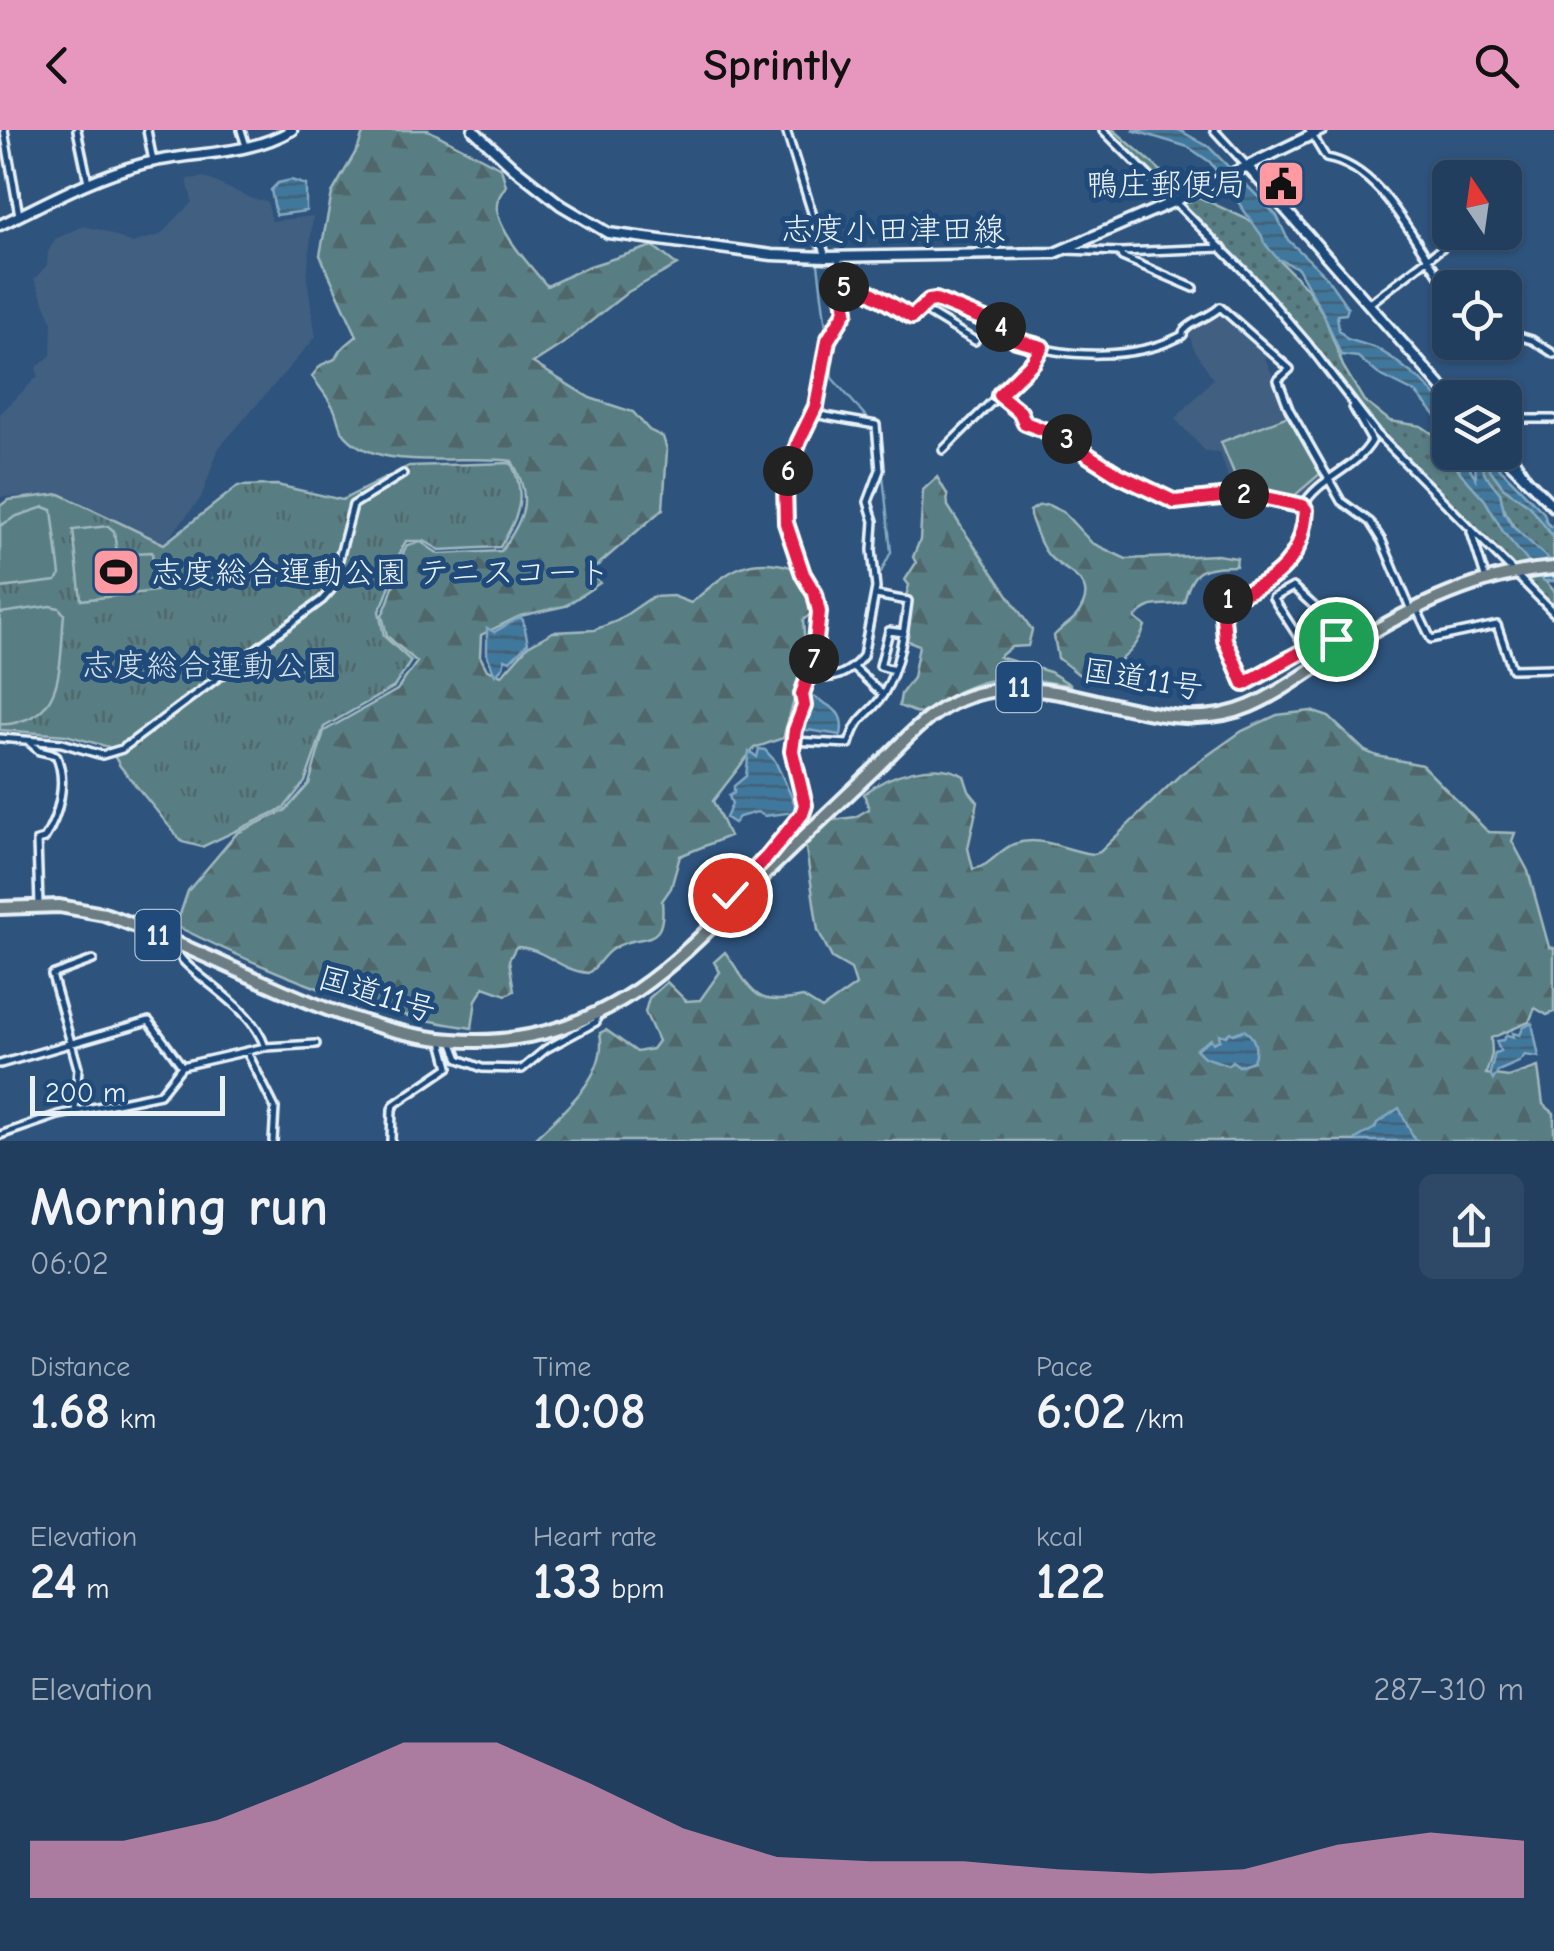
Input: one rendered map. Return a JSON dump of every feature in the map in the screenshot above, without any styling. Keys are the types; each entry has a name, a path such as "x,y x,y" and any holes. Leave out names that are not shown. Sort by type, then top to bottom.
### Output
{"highway":[{"name":"国道11号","path":"0,908 39,905 104,914 360,1022 418,1038 512,1040 567,1025 641,987 904,741 950,704 986,691 1030,687 1156,713 1191,717 1232,712 1272,695 1413,609 1486,580 1554,568"}],"main road":[{"path":"0,226 88,182 153,162 246,149 292,130"},
{"name":"志度小田津田線","path":"474,130 550,196 608,233 772,255 826,257 1044,254 1065,250 1322,130"},
{"path":"1244,168 1435,380"},
{"path":"1517,470 1554,507"}],"street":[{"path":"4,130 15,209 20,216"},
{"path":"77,130 88,182"},
{"path":"146,130 153,162"},
{"path":"241,130 246,149"},
{"path":"786,130 826,257"},
{"path":"1103,130 1222,248 1307,343 1353,406 1554,613"},
{"path":"1214,130 1244,168"},
{"path":"1310,133 1326,158 1342,161 1378,185 1434,270"},
{"path":"1065,250 1222,248"},
{"path":"1369,304 1438,250"},
{"path":"1120,252 1122,257 1152,272 1194,288"},
{"path":"730,907 730,895 802,814 805,805 792,751 810,676 818,602 792,545 784,503 788,471 812,414 828,340 846,311 838,257"},
{"path":"841,275 912,317 929,301 936,300 998,325 1016,340 1076,354 1118,355 1147,350 1180,338 1188,328 1220,307 1290,370 1278,380 1289,409 1347,508 1370,522 1392,560 1398,583 1431,639 1497,626 1512,669 1554,668"},
{"path":"922,309 975,341"},
{"path":"1522,337 1554,354"},
{"path":"943,450 1033,362 1042,347"},
{"path":"999,395 1020,412 1025,423 1073,441 1119,475 1175,502 1248,494 1303,506 1306,522 1298,552 1290,564 1277,577 1229,598 1221,612 1225,640 1244,684 1323,640 1336,639 1363,626 1371,632"},
{"path":"1303,506 1311,492 1353,464 1372,441 1353,406"},
{"path":"810,676 828,680 853,667 863,656 875,595 874,521 868,502 880,470 876,425 812,414"},
{"path":"1522,420 1554,420"},
{"path":"1522,467 1531,485"},
{"path":"0,738 66,744 102,756 122,749 322,600 332,590 353,504 403,474"},
{"path":"1471,530 1469,534 1486,580"},
{"path":"1306,649 1274,598 1292,586 1317,609 1336,639"},
{"path":"794,741 849,744 855,723 883,696 904,633 908,601 875,595"},
{"path":"894,670 880,666 889,630 904,633"},
{"path":"853,667 883,696"},
{"path":"27,740 38,751 56,755 63,770 52,826 44,839 36,841 39,905"},
{"path":"175,942 175,953 253,1022 265,1046"},
{"path":"75,1111 79,1074 52,975 93,960"},
{"path":"447,1041 459,1059 482,1068 522,1069 546,1049 590,1028 596,1022 596,1013"},
{"path":"0,1064 149,1021 182,1066"},
{"path":"391,1141 392,1109 450,1067 447,1041"},
{"path":"0,1135 75,1111 160,1094 170,1076 182,1066 265,1046 316,1044"},
{"path":"247,1052 275,1108 274,1141"}],"shaded area":[{"path":"1132,130 1179,130 1209,147 1277,216 1288,240 1324,274 1348,308 1346,314 1337,315 1339,330 1347,339 1376,348 1424,383 1432,392 1432,411 1416,393 1378,374 1358,357 1341,355 1298,268 1278,259 1210,162 1188,147"},
{"path":"204,177 253,199 267,201 272,221 313,216 307,278 316,337 219,448 201,498 164,544 60,494 0,497 0,414 38,376 36,368 51,355 52,321 34,279 47,265 55,239 83,226 131,243 160,235 192,202 187,179"},
{"path":"291,180 306,185 306,211 276,215 271,190 278,183"},
{"path":"1221,311 1260,346 1288,412 1325,478 1302,503 1233,492 1220,453 1206,452 1175,419 1213,379 1193,347 1188,329"},
{"path":"1471,470 1476,478 1476,470 1484,470 1500,493 1512,526 1554,564 1554,581 1544,581 1460,472"},
{"path":"1490,470 1502,470 1544,513 1554,529 1554,538 1530,506 1503,487"},
{"path":"520,617 528,643 510,661 505,659 495,675 487,655 487,628 494,632"},
{"path":"812,696 839,715 841,735 800,729"},
{"path":"759,749 775,761 795,812 765,816 757,812 739,817 734,823 726,818 732,804 729,796 746,776 749,751 757,757"},
{"path":"1532,1023 1539,1057 1525,1055 1498,1071 1493,1080 1490,1073 1495,1053 1500,1051 1496,1041 1507,1035 1514,1037 1513,1033 1520,1035"},
{"path":"1244,1030 1254,1043 1253,1061 1239,1066 1232,1061 1228,1065 1204,1057 1196,1049 1211,1039 1213,1043 1220,1040 1219,1034 1226,1036"},
{"path":"1399,1108 1415,1141 1357,1141 1356,1139"}],"green space":[{"path":"364,130 428,130 501,168 506,186 497,203 499,219 547,286 587,267 653,246 677,265 628,292 533,363 590,398 633,412 649,430 663,437 667,450 663,509 591,571 600,583 565,606 520,616 481,635 480,656 487,670 502,675 528,646 553,632 594,630 617,621 652,597 673,596 691,603 725,575 747,565 791,567 816,610 803,620 806,659 783,738 754,748 713,801 729,836 680,856 671,888 662,901 660,928 648,938 611,950 588,973 516,947 509,960 514,991 506,995 484,987 476,1000 472,1028 357,1002 176,926 188,891 237,833 286,810 309,784 324,731 397,690 417,662 387,636 382,615 407,545 421,542 439,554 501,551 521,518 523,486 512,461 421,460 374,453 356,445 342,431 332,405 312,376 357,336 320,255 332,193"},
{"path":"1106,130 1114,130 1183,190 1253,222 1324,315 1343,366 1364,401 1390,421 1421,426 1432,433 1432,470 1459,470 1485,500 1504,533 1554,591 1554,607 1379,432 1309,340 1252,276"},
{"path":"1288,416 1321,473 1293,497 1239,485 1221,442"},
{"name":"志度総合運動公園","path":"511,463 519,486 519,506 500,547 440,550 424,541 406,541 379,611 384,636 411,661 394,687 324,727 305,782 284,808 202,847 182,842 109,747 66,735 0,730 0,506 8,500 60,494 164,544 238,486 277,485 342,500 409,466"},
{"path":"1484,470 1491,470 1503,487 1530,506 1553,537 1554,564 1513,525 1500,493"},
{"path":"937,477 947,494 948,506 1032,630 1028,646 1011,647 999,657 1050,672 1071,685 992,680 962,690 920,714 899,706 901,694 913,678 919,645 906,640 912,601 906,596 909,585 905,580 916,563 913,557 920,540 923,490"},
{"path":"1048,505 1063,512 1092,543 1126,559 1217,555 1237,558 1236,566 1201,571 1191,582 1184,602 1153,606 1141,612 1135,618 1145,626 1129,653 1112,666 1082,677 1058,658 1054,636 1077,615 1085,595 1080,581 1052,559 1039,539 1030,511"},
{"path":"44,507 52,510 60,575 56,581 0,588 0,526"},
{"name":"志度総合運動公園 テニスコート","path":"108,526 114,531 117,554 152,552 156,591 81,600 73,530"},
{"path":"50,606 64,614 54,691 38,713 18,722 0,724 0,613"},
{"path":"1311,711 1329,717 1365,751 1422,765 1488,832 1515,833 1512,841 1528,871 1549,947 1554,948 1554,1012 1547,1015 1535,1008 1529,1022 1491,1038 1492,1054 1486,1074 1509,1077 1538,1067 1543,1104 1554,1113 1554,1141 532,1141 569,1106 590,1079 601,1049 600,1033 606,1030 637,1052 652,1049 658,1041 645,1012 649,998 667,982 686,1001 700,1000 720,972 714,962 725,952 749,986 763,998 803,997 822,1009 856,985 851,969 832,958 818,930 805,842 826,821 855,817 869,809 864,794 886,780 926,769 964,776 978,802 968,848 973,869 1024,841 1094,854 1181,774 1242,731 1277,715"}],"waterway":[{"path":"783,130 787,141"},
{"path":"801,186 815,240 827,336"},
{"path":"828,349 832,378 870,421"},
{"path":"879,576 891,552 881,456"}],"place":[{"name":"鴨庄郵便局","path":"1281,184"},
{"name":"志度総合運動公園 テニスコート","path":"116,572"}],"route":[{"path":"730,895 767,857 805,805 792,751 804,706 802,694 814,660 819,612 786,523 785,484 816,406 828,340 846,311 841,275 912,317 929,301 936,300 998,325 1016,340 1042,347 1033,362 999,395 1020,412 1025,423 1073,441 1119,475 1160,496 1186,502 1248,494 1303,506 1306,522 1298,552 1290,564 1277,577 1229,598 1222,605 1225,640 1244,684 1323,640 1336,639"}]}
